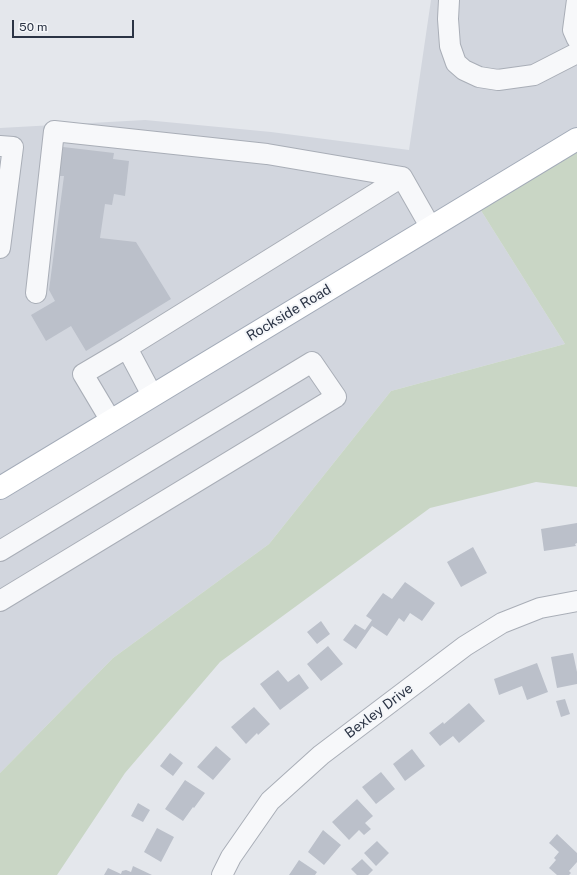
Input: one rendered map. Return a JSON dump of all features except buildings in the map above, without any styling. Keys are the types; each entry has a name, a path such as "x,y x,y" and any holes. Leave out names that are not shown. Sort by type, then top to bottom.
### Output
{"main road":[{"name":"Rockside Road","path":"1,486 577,139"}],"street":[{"path":"577,0 573,30 577,40"},
{"path":"448,2 450,46 456,63 464,70 479,78 498,80 534,75 577,53"},
{"path":"36,293 54,130 267,154 402,177"},
{"path":"0,146 14,147 3,199 0,247"},
{"path":"402,177 431,228"},
{"path":"111,420 83,374 402,177"},
{"path":"127,348 152,395"},
{"path":"0,551 312,362 336,397 0,601"},
{"name":"Bexley Drive","path":"222,875 232,857 270,801 321,755 465,646 502,623 540,608 577,601"}],"shaded area":[{"path":"431,0 577,0 577,139 475,201 565,344 391,391 269,544 113,658 0,773 0,128 145,120 271,132 409,150"}],"green space":[{"path":"577,139 577,487 536,482 430,508 220,662 125,773 57,875 0,875 0,773 113,658 269,544 391,391 565,344 475,201"}]}
